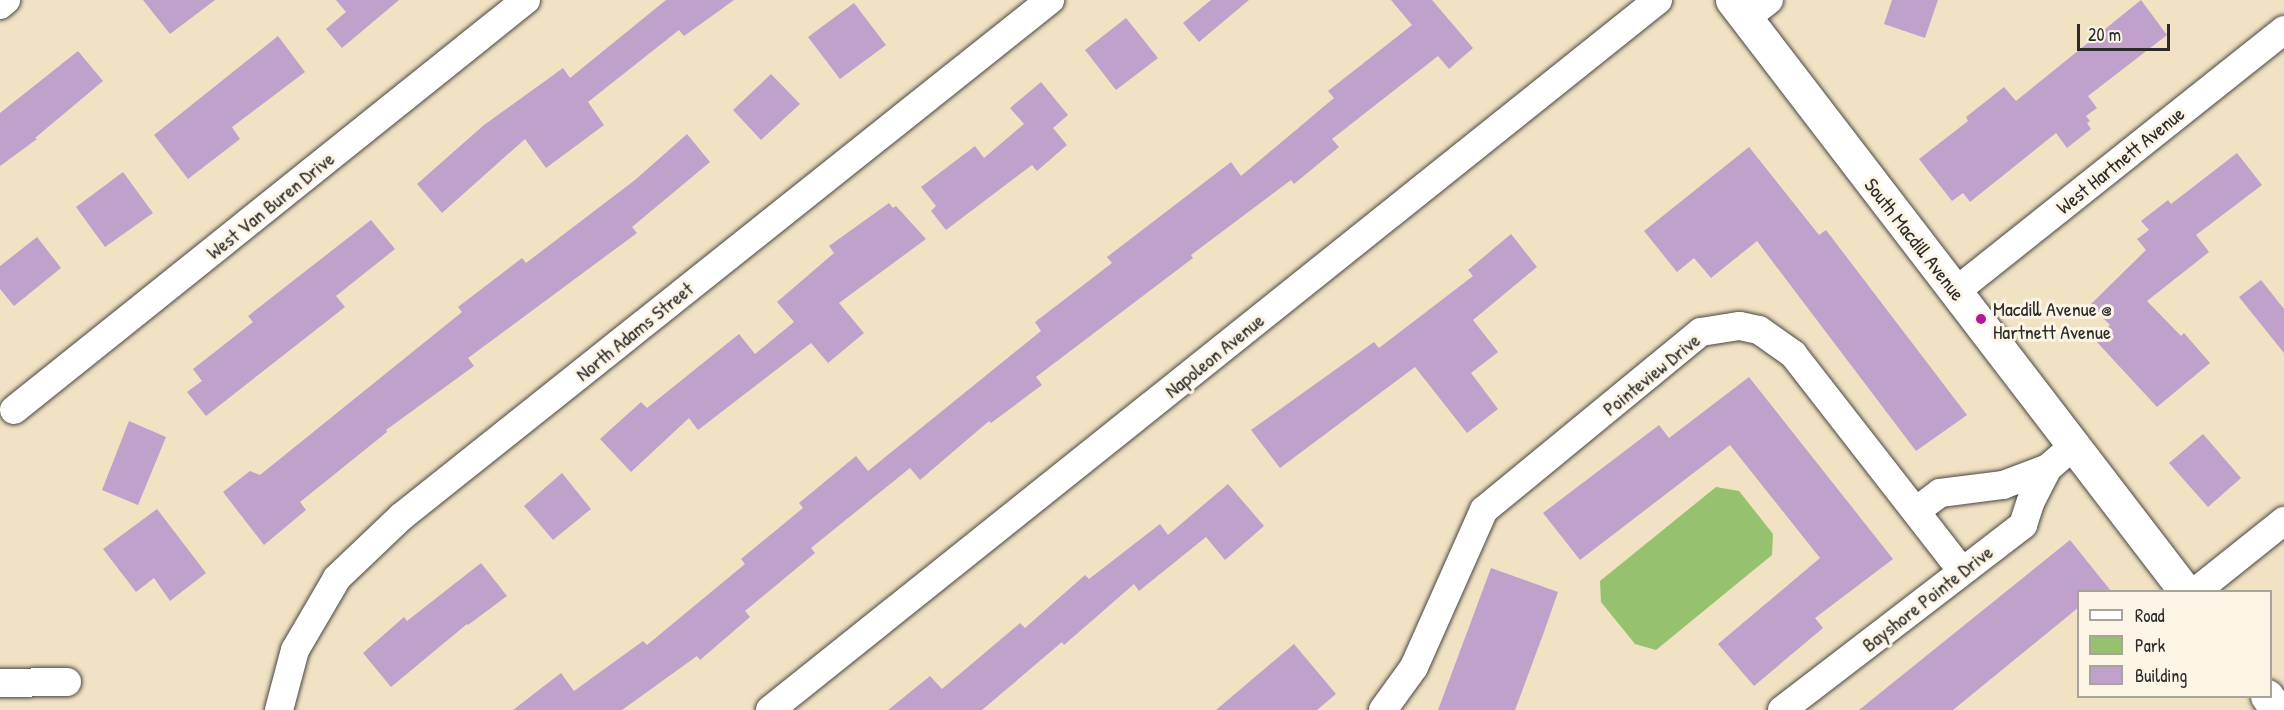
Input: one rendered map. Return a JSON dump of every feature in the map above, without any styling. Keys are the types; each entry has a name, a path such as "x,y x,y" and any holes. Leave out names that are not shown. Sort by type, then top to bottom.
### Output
{"street":[{"path":"0,5 6,0"},
{"name":"West Van Buren Drive","path":"15,410 526,0"},
{"name":"North Adams Street","path":"279,710 295,650 337,578 401,517 1050,0"},
{"name":"Napoleon Avenue","path":"770,710 1658,0"},
{"name":"South Macdill Avenue","path":"1749,6 1956,291 2185,590"},
{"name":"West Hartnett Avenue","path":"1956,291 2284,30"},
{"name":"Pointeview Drive","path":"1383,710 1414,667 1484,510 1701,332 1740,326 1759,330 1792,354 1962,571"},
{"name":"Bayshore Pointe Drive","path":"1916,511 1940,493 2003,485 2048,468 2074,445"},
{"name":"Bayshore Pointe Drive","path":"1782,710 2023,525 2031,501 2048,468"},
{"path":"2196,590 2284,521"},
{"path":"0,683 67,682"}],"green space":[{"path":"1716,487 1739,491 1773,534 1772,555 1656,650 1635,644 1601,602 1600,581"}],"building":[{"path":"143,0 215,0 170,34"},
{"path":"336,0 399,0 342,48 326,29 346,12"},
{"path":"666,0 734,0 684,36 679,30 588,102 604,125 546,168 525,139 442,213 417,184 484,125 563,68 570,78"},
{"path":"1211,0 1249,0 1199,42 1183,23"},
{"path":"1391,0 1432,0 1473,48 1449,69 1438,56 1332,139 1339,147 1294,184 1291,180 1191,255 1193,258 1036,377 1042,385 991,423 989,421 920,480 910,468 811,548 815,553 745,611 750,617 700,660 697,656 622,710 513,710 561,673 574,691 643,641 647,645 745,564 741,559 803,508 799,503 856,456 868,471 1041,331 1035,322 1112,263 1107,257 1231,162 1241,176 1334,98 1328,91 1412,25"},
{"path":"1892,0 1938,0 1925,38 1884,24"},
{"path":"2141,0 2167,35 2088,96 2097,108 2086,116 2090,121 2087,123 2091,129 2067,148 2056,133 1970,202 1963,193 1952,201 1919,159 1968,121 1966,117 2004,87 2016,101"},
{"path":"854,3 886,45 840,79 808,37"},
{"path":"1126,18 1158,58 1116,90 1085,50"},
{"path":"278,36 305,72 232,127 240,139 188,179 154,135"},
{"path":"78,51 103,81 35,138 37,139 0,166 0,113"},
{"path":"771,74 800,104 761,140 733,110"},
{"path":"1041,82 1068,115 1053,128 1067,145 1037,171 1032,165 946,230 931,211 936,206 921,187 975,146 984,158 1024,124 1010,108"},
{"path":"687,134 710,162 632,227 637,233 468,358 474,366 386,430 387,432 300,502 306,510 264,545 223,492 250,471 260,475 462,312 458,307 522,258 526,263 635,180"},
{"path":"1749,147 1819,235 1826,230 1967,415 1916,451 1757,241 1711,278 1694,258 1677,272 1644,231"},
{"path":"2237,153 2262,185 2196,235 2209,252 2147,301 2181,336 2184,333 2210,363 2157,407 2095,340 2110,325 2090,305 2146,250 2137,239 2149,230 2141,221 2168,200 2171,204"},
{"path":"123,172 153,213 105,247 76,207"},
{"path":"889,203 893,208 896,206 926,239 839,303 864,333 828,363 811,343 698,430 689,418 631,472 600,439 641,402 647,408 739,334 755,354 794,322 777,302 834,253 829,246"},
{"path":"371,220 395,249 336,296 345,307 206,416 187,392 202,381 193,369 253,322 248,316"},
{"path":"1511,234 1537,267 1473,320 1498,352 1471,373 1498,409 1467,433 1415,367 1280,468 1251,430 1374,342 1379,348 1473,276 1468,270"},
{"path":"37,237 61,268 14,306 0,289 0,266"},
{"path":"2261,280 2284,309 2284,353 2239,297"},
{"path":"1749,377 1893,559 1815,618 1823,628 1754,686 1718,644 1820,558 1730,445 1580,560 1543,513 1659,425 1669,438"},
{"path":"129,421 166,437 138,505 102,490"},
{"path":"2203,434 2241,478 2208,507 2169,463"},
{"path":"562,473 591,509 553,540 524,506"},
{"path":"1228,484 1264,526 1225,560 1206,537 1139,591 1134,584 1064,645 1062,642 982,710 888,710 930,676 942,689 1020,623 1025,628 1085,575 1089,579 1160,524 1168,535"},
{"path":"157,509 206,573 170,601 154,578 136,592 103,549"},
{"path":"2070,540 2110,590 2077,590 2077,609 1953,710 1859,710"},
{"path":"481,563 507,596 467,624 391,687 363,653 404,617 407,621"},
{"path":"1491,568 1558,592 1515,710 1438,710"},
{"path":"1294,644 1336,694 1317,710 1216,710"}],"place":[{"name":"Macdill Avenue @ Hartnett Avenue","path":"1981,319"}]}
